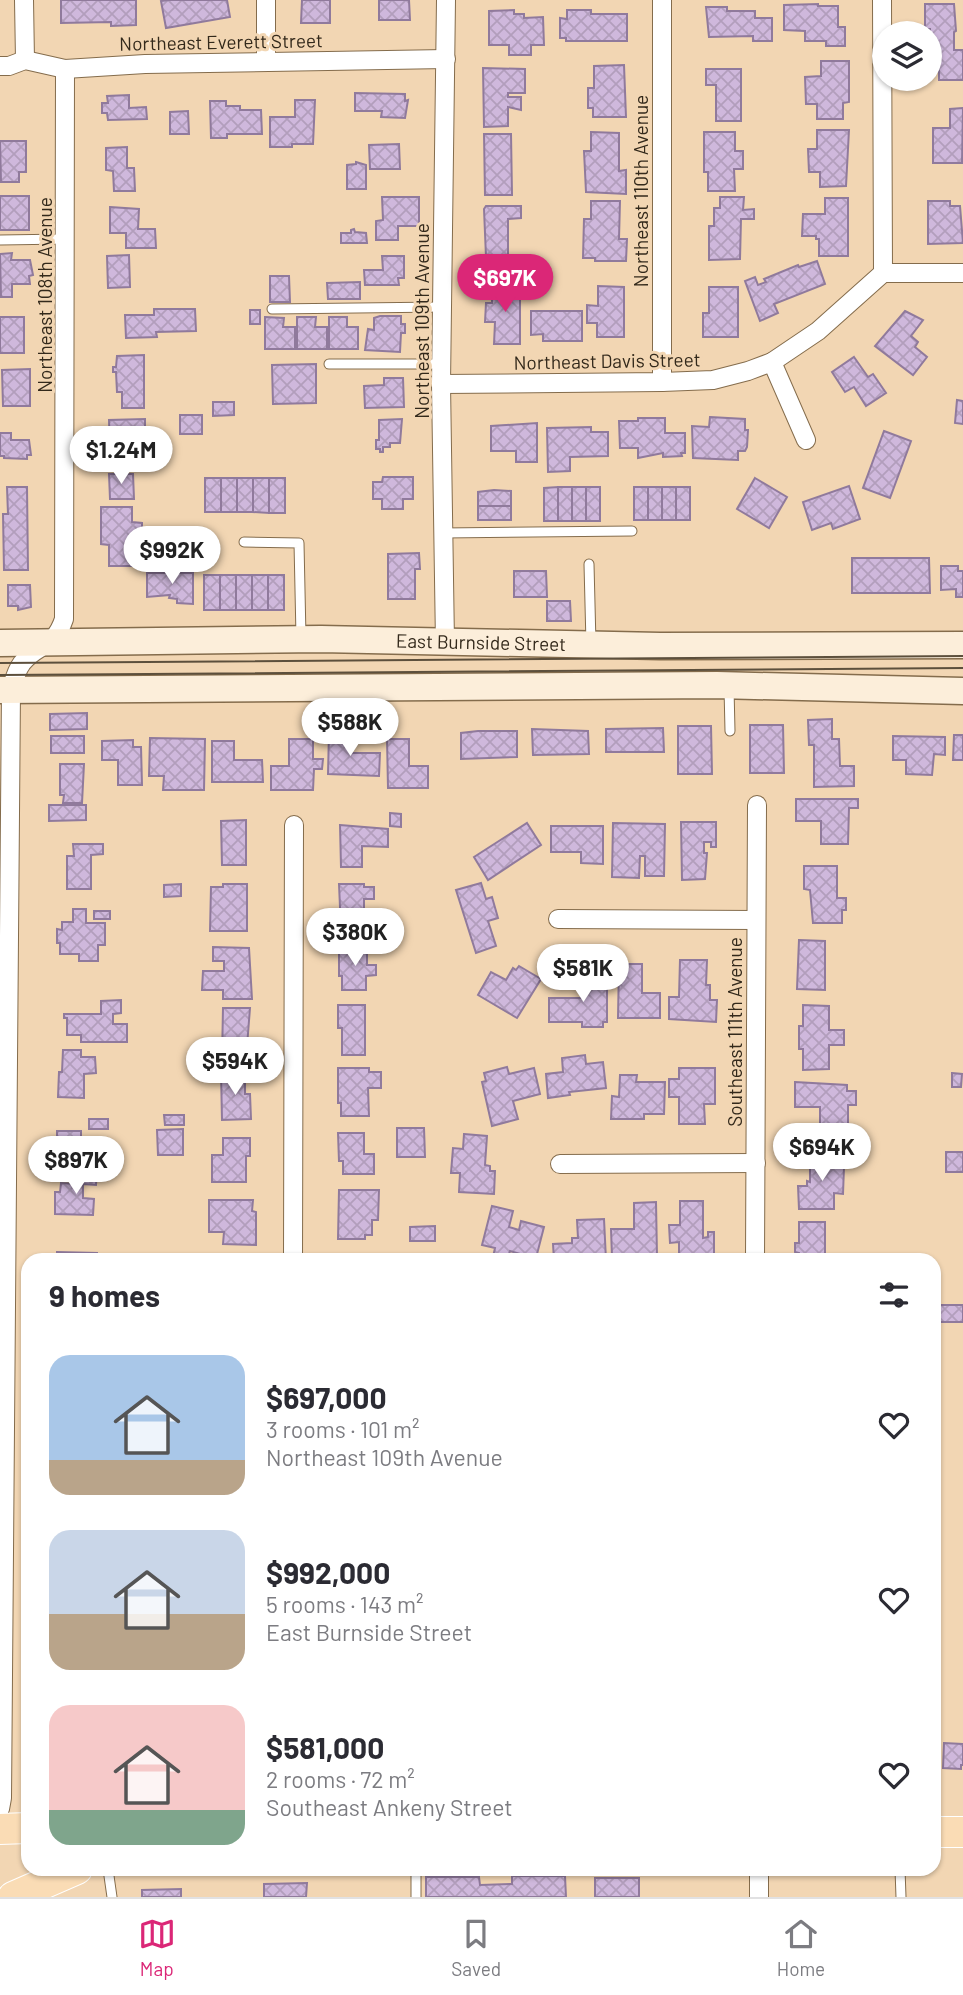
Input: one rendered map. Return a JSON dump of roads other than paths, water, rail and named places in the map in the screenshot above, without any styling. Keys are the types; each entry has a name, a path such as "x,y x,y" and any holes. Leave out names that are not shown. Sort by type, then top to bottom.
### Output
{"main road":[{"path":"0,1829 21,1828"},
{"path":"941,1832 963,1832"},
{"path":"16,1896 61,1876"}],"street":[{"path":"24,0 25,60"},
{"path":"266,0 267,62"},
{"name":"Northeast 109th Avenue","path":"445,643 441,363 446,0"},
{"name":"Northeast 110th Avenue","path":"662,0 662,382"},
{"path":"882,0 883,273 963,273"},
{"name":"Northeast Everett Street","path":"0,66 9,66 25,60 65,69 145,64 446,59"},
{"name":"Northeast 108th Avenue","path":"51,642 61,631 64,620 65,69"},
{"name":"Northeast Davis Street","path":"441,384 713,380 772,362 818,331 883,273"},
{"path":"772,362 806,440"},
{"name":"East Burnside Street","path":"0,643 300,639 591,645 963,645"},
{"path":"0,1809 6,690 22,663 51,642"},
{"path":"6,690 729,686 963,691"},
{"name":"Southeast 111th Avenue","path":"755,1253 757,805"},
{"path":"293,1253 294,825"},
{"path":"558,919 756,920"},
{"path":"559,1164 756,1163"},
{"path":"759,1876 759,1897"}],"lane":[{"path":"0,240 66,239"},
{"path":"272,309 442,307"},
{"path":"329,364 441,363"},
{"path":"443,533 632,531"},
{"path":"244,542 299,543 300,639"},
{"path":"589,564 591,645"},
{"path":"729,686 730,731"},
{"path":"109,1876 112,1897"},
{"path":"416,1876 416,1897"},
{"path":"900,1876 901,1897"}],"tram line":[{"path":"0,663 963,656"},
{"path":"0,675 963,668"}]}
